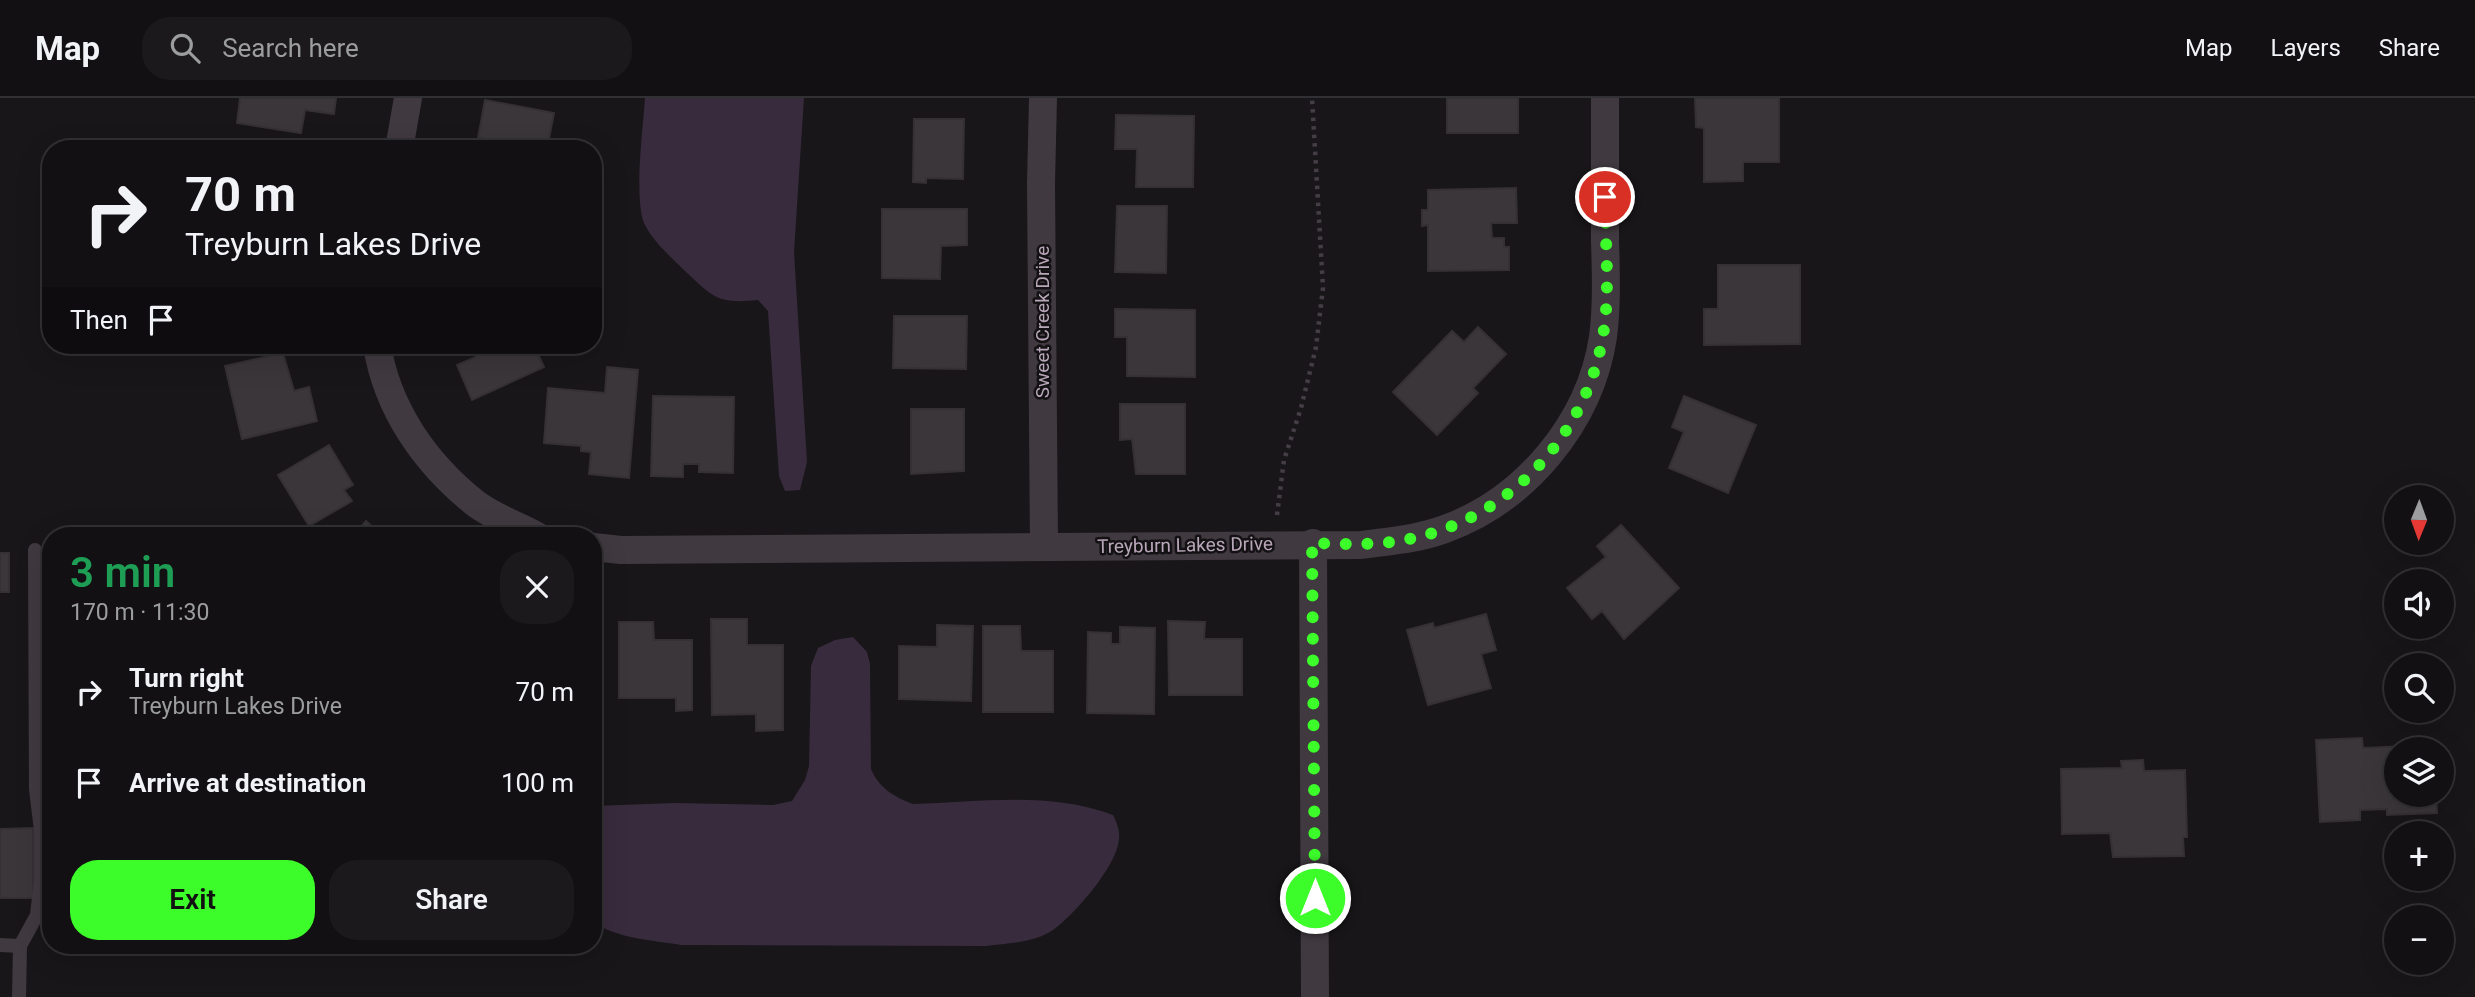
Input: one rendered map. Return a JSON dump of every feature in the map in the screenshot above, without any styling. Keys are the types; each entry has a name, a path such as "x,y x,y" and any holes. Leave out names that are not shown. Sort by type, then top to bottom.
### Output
{"street":[{"path":"401,140 408,98"},
{"name":"Sweet Creek Drive","path":"1043,98 1041,197 1044,546"},
{"name":"Treyburn Lakes Drive","path":"602,548 621,550 1312,543 1361,545 1413,538 1476,516 1530,474 1553,451 1572,422 1598,361 1605,315 1605,98"},
{"path":"379,354 390,393 405,424 440,472 476,503 520,527"},
{"path":"1312,543 1315,997"}],"lane":[{"path":"19,997 20,946 37,915 41,880 41,831 36,789 35,550"},
{"path":"0,945 20,946"}],"path":[{"path":"1275,544 1280,479 1316,347 1323,288 1312,98"}],"shaded area":[{"path":"645,98 804,98 794,252 807,462 800,490 785,491 779,476 768,311 758,300 725,300 711,293 663,249 644,223 639,180"},
{"path":"853,637 867,652 870,664 871,769 878,782 893,795 913,804 1039,800 1113,815 1119,833 1116,851 1103,876 1083,902 1062,923 1038,938 986,946 681,945 624,935 602,927 602,806 676,803 773,805 792,801 805,780 809,766 811,666 818,648 835,640"}],"building":[{"path":"240,98 336,98 334,114 305,110 301,133 237,123"},
{"path":"1447,98 1518,98 1518,133 1447,133"},
{"path":"1695,98 1779,98 1779,162 1743,162 1743,181 1704,182 1704,128 1696,127"},
{"path":"485,100 554,113 549,140 478,138"},
{"path":"1116,115 1194,116 1193,187 1136,187 1137,149 1115,149"},
{"path":"914,119 964,119 963,179 926,178 926,183 913,182"},
{"path":"1516,188 1517,223 1491,223 1492,238 1504,238 1504,247 1509,247 1509,270 1428,271 1428,225 1422,226 1422,210 1428,210 1428,190"},
{"path":"1117,206 1167,206 1166,273 1115,272"},
{"path":"882,209 967,209 967,245 941,246 940,279 882,278"},
{"path":"1718,265 1800,265 1800,344 1704,345 1704,309 1718,309"},
{"path":"1115,309 1195,310 1195,377 1127,376 1127,337 1115,337"},
{"path":"894,316 967,316 966,369 893,368"},
{"path":"1478,327 1506,354 1473,388 1478,393 1437,435 1393,392 1452,331 1464,342"},
{"path":"283,354 294,391 309,387 317,421 242,439 225,366"},
{"path":"475,354 538,354 544,367 472,400 457,365 476,357"},
{"path":"607,367 638,370 629,478 589,474 591,452 581,451 581,446 544,443 548,388 605,393"},
{"path":"653,396 734,397 733,473 699,472 699,464 683,464 683,477 651,476"},
{"path":"1684,396 1756,425 1728,493 1669,468 1684,432 1672,427"},
{"path":"1120,404 1185,404 1185,474 1136,474 1132,439 1120,440"},
{"path":"911,409 964,409 964,471 911,474"},
{"path":"329,445 353,485 344,490 352,501 309,526 278,475"},
{"path":"366,521 372,527 361,527"},
{"path":"1621,525 1679,588 1624,639 1602,611 1592,619 1567,588 1606,557 1597,546"},
{"path":"0,553 9,553 9,592 0,592"},
{"path":"1486,614 1496,650 1481,654 1491,688 1428,705 1407,630 1433,623 1434,628"},
{"path":"711,619 747,619 747,645 783,645 783,730 756,731 756,714 712,715"},
{"path":"1168,621 1205,622 1204,639 1242,639 1242,695 1169,695"},
{"path":"619,622 653,622 654,640 692,640 692,710 676,711 676,698 619,698"},
{"path":"937,625 973,626 971,701 899,699 899,646 937,647"},
{"path":"983,626 1020,626 1021,651 1053,651 1053,712 983,712"},
{"path":"1120,627 1155,628 1154,714 1087,713 1088,632 1111,633 1111,644 1120,644"},
{"path":"2362,738 2363,748 2384,747 2384,807 2437,807 2437,813 2387,815 2387,809 2360,810 2360,820 2320,822 2316,740"},
{"path":"2143,760 2144,771 2185,770 2187,837 2183,837 2184,856 2113,857 2110,833 2062,834 2061,769 2122,768 2121,761"},
{"path":"33,828 33,898 0,898 0,829"}],"route":[{"path":"1315,898 1312,543 1361,545 1413,538 1446,528 1476,516 1506,495 1553,451 1586,395 1603,339 1606,296 1605,197"}]}
